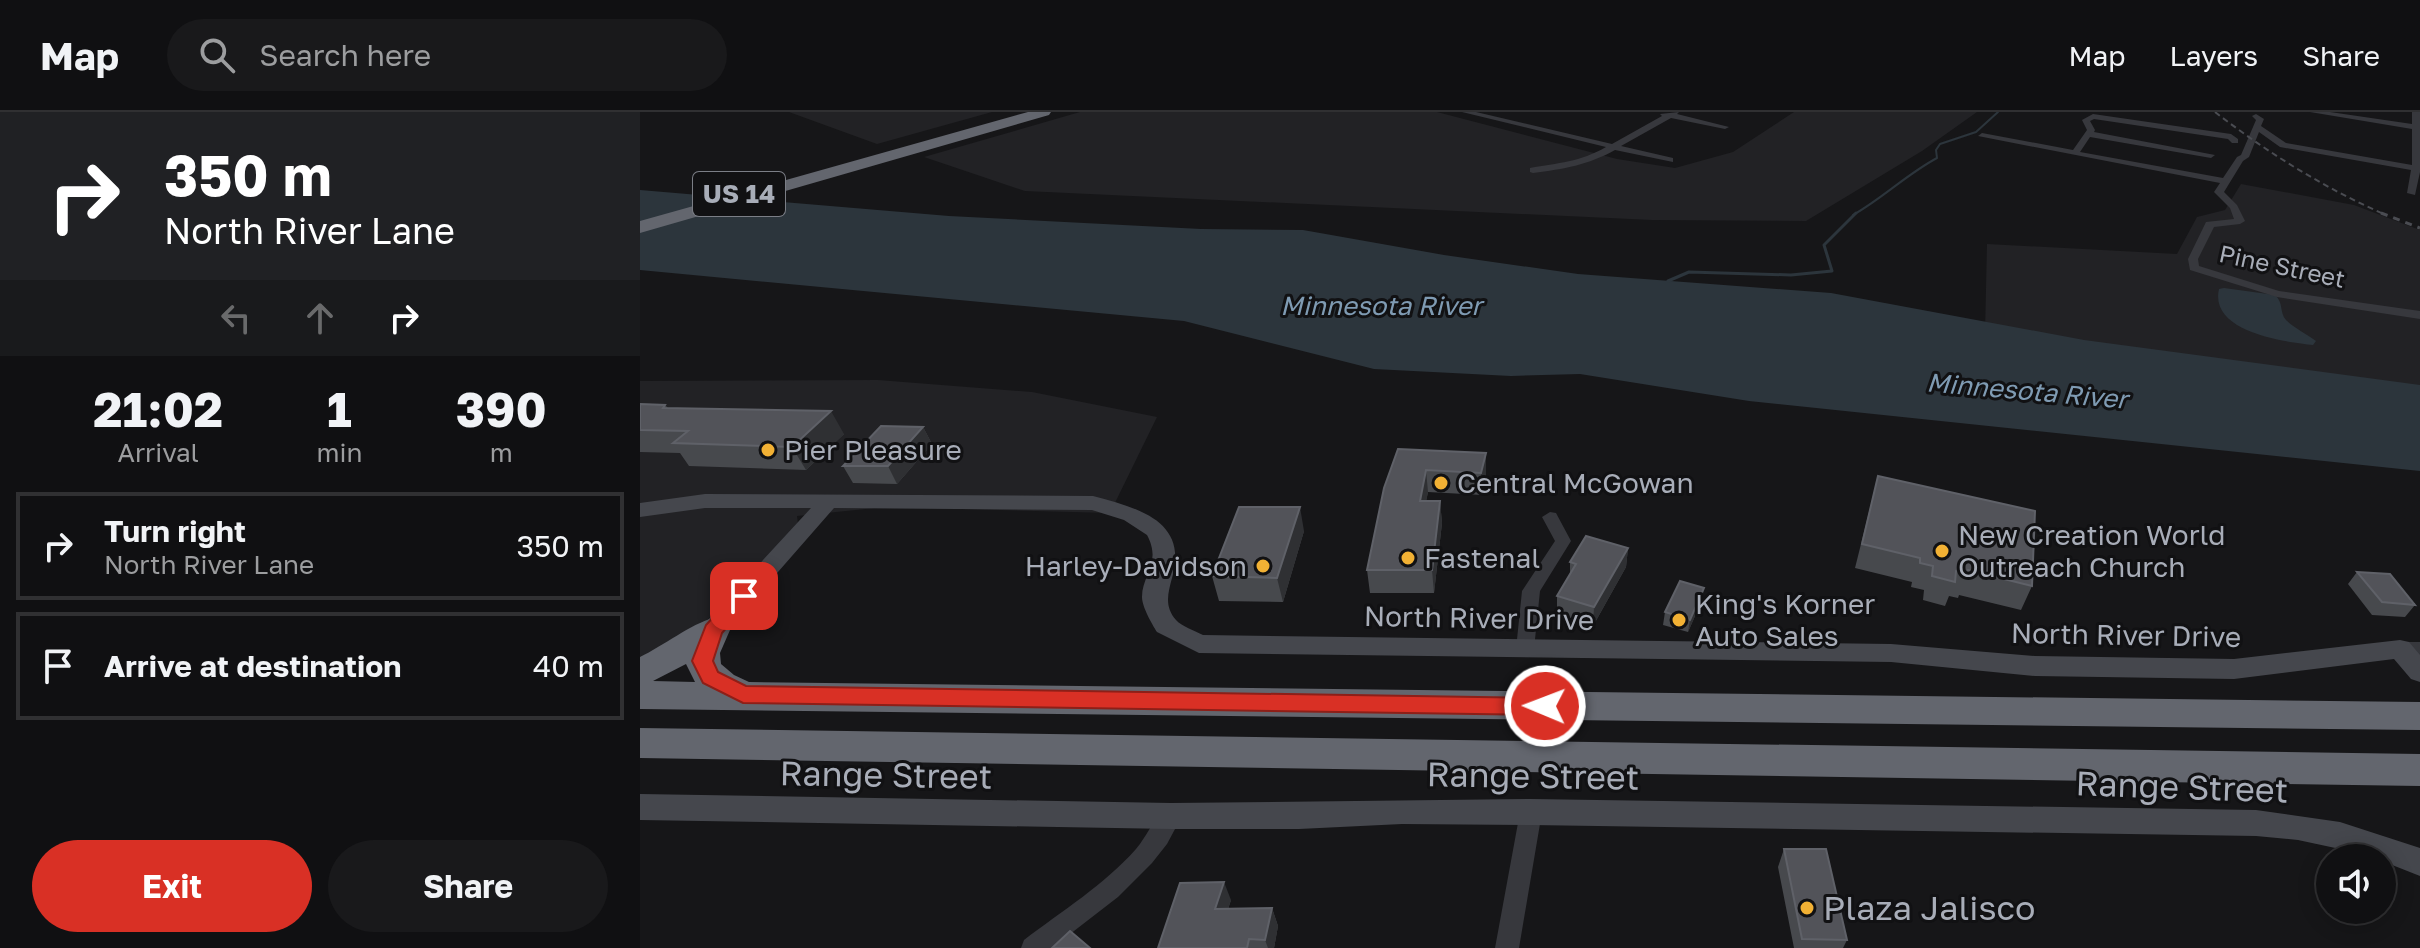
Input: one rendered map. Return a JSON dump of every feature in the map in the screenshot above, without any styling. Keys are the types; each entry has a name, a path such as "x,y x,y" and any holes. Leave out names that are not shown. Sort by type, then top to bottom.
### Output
{"highway":[{"name":"US 14","path":"845,167 1027,112"},
{"name":"US 14","path":"640,225 1044,112"},
{"path":"640,672 685,650 713,630"},
{"path":"713,630 703,653 704,669 721,685 743,695"},
{"path":"640,695 2420,716"},
{"path":"640,743 2420,770"}],"street":[{"path":"1466,112 1487,114 1670,160"},
{"path":"1657,112 1725,127"},
{"path":"2314,112 2418,128"},
{"path":"2412,193 2418,169 2416,112"},
{"path":"1533,170 1590,160 1672,113"},
{"path":"1982,136 2223,181 2245,157 2260,119 2257,114 2252,117 2247,138 2237,155 2240,159"},
{"path":"2075,153 2089,134 2088,117 2101,116 2233,139"},
{"path":"2257,127 2283,145 2418,169"},
{"path":"2089,134 2211,155"},
{"name":"Pine Street","path":"2223,181 2219,192 2234,207 2240,221 2210,224 2193,259 2194,268 2277,294 2420,315"},
{"name":"North River Drive","path":"640,510 705,501 1093,503 1132,513 1156,529 1164,543 1165,570 1154,597 1166,626 1199,644 1891,653 2035,666 2214,669 2410,649"},
{"path":"713,630 829,501"},
{"path":"1525,649 1531,591 1563,541 1550,517"},
{"path":"2410,649 2420,672"},
{"name":"Range Street","path":"640,807 1171,816 1299,816 1402,811 1531,812 2256,823 2299,825 2356,839 2420,862"},
{"path":"1507,948 1531,812"},
{"path":"1033,948 1136,866 1159,841 1171,816"}],"shaded area":[{"path":"789,112 992,112 877,144"},
{"path":"1080,112 1437,112 1617,159 1675,168 1733,152 1794,112 1977,112 1922,151 1806,221 1652,220 1025,191 924,157"},
{"path":"2241,184 2354,205 2420,230 2420,410 1985,334 1987,244 2177,254 2197,217 2225,210"},
{"path":"878,380 1032,392 1157,417 1110,513 885,507 797,516 798,524 708,619 674,647 640,665 640,381"}],"water":[{"name":"Minnesota River","path":"640,190 949,216 1201,229 1303,230 1444,255 1578,274 1831,293 2084,340 2420,385 2420,471 1749,401 1580,374 1511,376 1374,369 1184,321 640,270"},
{"path":"2219,289 2275,295 2286,320 2316,341 2313,345 2285,341 2237,325 2219,304"}],"building":[{"path":"640,404 665,405 663,408 831,411 792,447 673,443 688,431 640,430"},
{"path":"881,426 923,427 888,466 843,466"},
{"path":"1398,449 1486,453 1481,473 1426,470 1420,501 1440,501 1432,570 1367,570 1384,488"},
{"name":"New Creation World Outreach Church","path":"1878,476 2035,511 2032,586 1968,570 1967,573 1956,571 1955,582 1932,576 1933,566 1920,563 1920,558 1862,544"},
{"path":"1239,507 1300,507 1277,578 1212,576"},
{"path":"1586,536 1628,548 1594,607 1557,596 1576,564 1570,562"},
{"path":"2357,572 2390,574 2415,605 2382,602"},
{"path":"1680,581 1704,588 1690,620 1665,612"},
{"path":"1784,849 1826,849 1847,940 1802,939"},
{"path":"1224,882 1215,909 1272,908 1265,940 1249,939 1247,948 1158,948 1180,883"},
{"path":"1070,931 1090,948 1052,948"}],"waterway":[{"path":"1856,213 1937,158 1936,150 1940,144 1976,132 1998,112"},
{"path":"1668,281 1689,272 1791,275 1832,271 1824,245 1856,213"}],"railway":[{"path":"2215,112 2297,169 2385,215"},
{"path":"2381,213 2385,215"},
{"path":"2385,215 2420,228"}],"place":[{"name":"Pier Pleasure","path":"768,450"},
{"name":"Central McGowan","path":"1441,483"},
{"name":"New Creation World Outreach Church","path":"1942,551"},
{"name":"Fastenal","path":"1408,558"},
{"name":"Harley-Davidson","path":"1263,566"},
{"name":"King's Korner Auto Sales","path":"1679,620"},
{"name":"Plaza Jalisco","path":"1807,908"}],"route":[{"path":"744,596 713,630 702,661 711,677 743,695 1545,706"}]}
